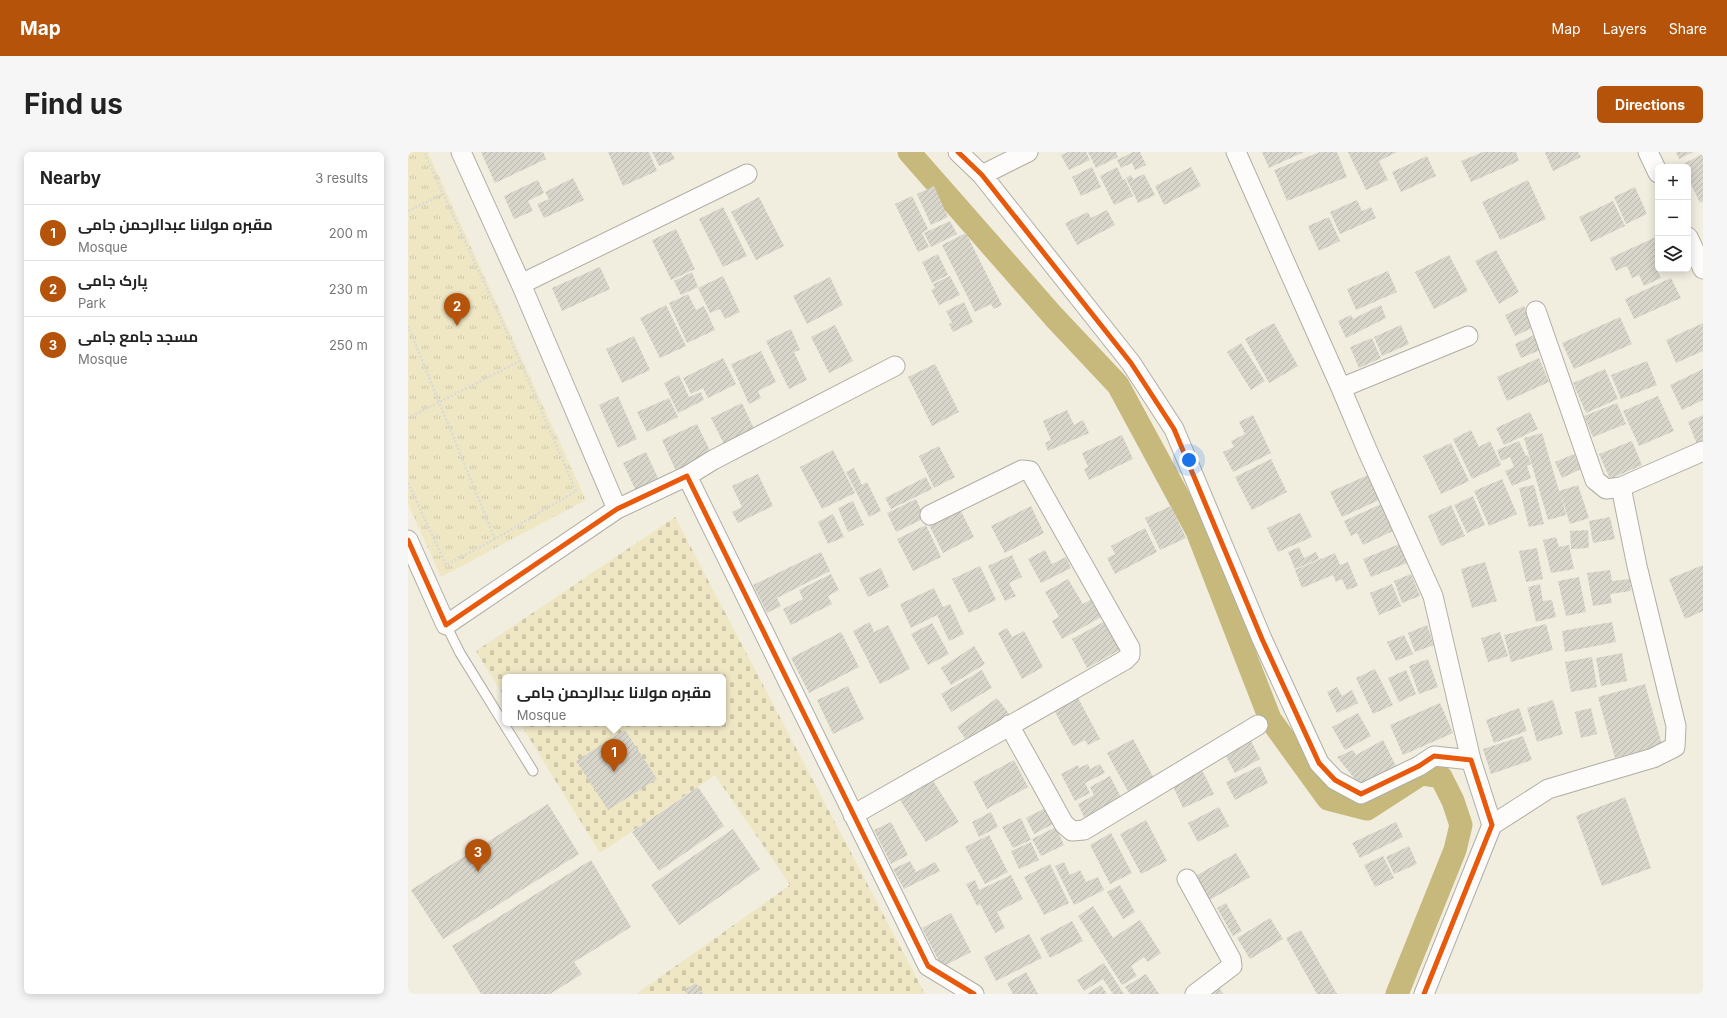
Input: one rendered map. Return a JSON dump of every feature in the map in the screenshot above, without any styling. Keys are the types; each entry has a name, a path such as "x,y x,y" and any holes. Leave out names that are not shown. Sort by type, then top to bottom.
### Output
{"street":[{"path":"461,152 521,284 617,509"},
{"path":"958,152 982,175 1131,363 1174,429 1262,639 1319,763 1335,780 1361,794 1434,756 1471,760"},
{"path":"982,175 1028,152"},
{"path":"1236,152 1433,596 1471,760 1492,825"},
{"path":"1648,152 1655,167"},
{"path":"521,284 747,174"},
{"path":"1691,243 1703,269"},
{"path":"1536,310 1595,480 1606,489 1621,487 1703,451"},
{"path":"1341,388 1468,336"},
{"path":"408,540 446,625 617,509 687,476 713,460 895,366"},
{"path":"853,815 1125,660 1130,655 1130,648 1030,471 1022,470 930,515"},
{"path":"687,476 928,966 974,994"},
{"path":"1424,994 1492,825 1548,789 1653,758 1675,747 1676,726 1637,566 1621,487"},
{"path":"1009,725 1064,824 1072,831 1084,830 1258,724"},
{"path":"1187,879 1231,960 1232,966 1196,994"}],"lane":[{"path":"446,625 460,653 502,721"},
{"path":"505,726 533,771"}],"path":[{"path":"408,483 446,565 495,539 576,490 520,361 424,152"},
{"path":"408,211 443,194"},
{"path":"408,326 495,539"},
{"path":"408,418 520,361"}],"green space":[{"path":"408,152 428,152 586,500 441,577 408,504"},
{"path":"675,517 925,994 636,994 790,885 715,775 600,853 522,726 726,726 726,674 502,674 502,693 476,651"}],"building":[{"path":"481,152 543,152 546,159 495,183"},
{"path":"608,152 649,152 657,171 623,186"},
{"path":"652,152 671,152 675,159 659,166"},
{"path":"1068,152 1086,152 1090,160 1069,170 1061,155"},
{"path":"1088,152 1116,152 1118,157 1096,168"},
{"path":"1133,152 1140,152 1146,165 1135,170 1132,163 1121,168 1117,160"},
{"path":"1262,152 1304,152 1269,168"},
{"path":"1320,152 1337,152 1347,177 1287,201 1274,170"},
{"path":"1348,152 1397,152 1379,161 1388,180 1366,190"},
{"path":"1483,152 1516,152 1519,161 1471,182 1461,161"},
{"path":"1578,152 1581,157 1553,171 1545,153"},
{"path":"1676,152 1693,152 1679,159"},
{"path":"1703,154 1703,201 1700,203 1691,184 1691,164 1683,164"},
{"path":"1427,156 1436,176 1401,192 1392,172"},
{"path":"1092,167 1101,187 1081,196 1072,177"},
{"path":"1117,167 1123,180 1125,179 1133,196 1114,205 1100,176"},
{"path":"1191,167 1201,186 1164,205 1155,186"},
{"path":"1144,174 1155,195 1138,203 1126,178 1131,175 1133,179"},
{"path":"573,178 584,200 544,218 537,204 549,199 545,192"},
{"path":"538,180 544,193 528,201 533,211 514,219 504,196"},
{"path":"1528,180 1546,219 1500,240 1482,202"},
{"path":"934,186 948,217 931,225 917,194"},
{"path":"1635,187 1647,214 1626,224 1614,197"},
{"path":"912,196 928,229 922,233 929,247 918,252 895,204"},
{"path":"759,197 784,246 756,260 731,212"},
{"path":"1357,200 1362,211 1371,207 1376,218 1340,234 1330,212"},
{"path":"1613,201 1625,226 1591,242 1579,217"},
{"path":"723,207 747,256 723,267 699,219"},
{"path":"1107,210 1115,225 1077,245 1065,223 1088,212 1091,218"},
{"path":"1329,217 1340,241 1319,251 1308,226"},
{"path":"950,221 957,234 931,247 924,233"},
{"path":"676,229 695,269 671,280 652,240"},
{"path":"966,233 1002,305 994,309 991,304 975,312 942,245"},
{"path":"1655,237 1655,272 1658,272 1661,278 1644,286 1639,275 1632,278 1627,266 1616,271 1610,258"},
{"path":"1496,250 1519,292 1499,304 1475,261"},
{"path":"938,254 948,275 932,283 922,262"},
{"path":"1449,255 1468,291 1434,309 1415,272"},
{"path":"600,267 610,289 562,311 552,288"},
{"path":"1388,271 1397,292 1356,310 1347,289"},
{"path":"692,272 698,287 681,295 674,281"},
{"path":"723,276 740,312 725,319 720,309 710,313 698,288"},
{"path":"950,276 960,295 939,305 931,290 935,288 933,284"},
{"path":"830,277 843,305 807,324 793,296"},
{"path":"1671,278 1681,298 1634,319 1625,299"},
{"path":"688,294 696,310 704,306 715,330 687,343 669,303"},
{"path":"964,302 973,322 953,332 949,324 952,323 946,311"},
{"path":"666,305 686,346 660,358 640,318"},
{"path":"1381,305 1386,318 1346,338 1338,321 1351,315 1353,319"},
{"path":"1524,306 1534,327 1515,336 1505,315"},
{"path":"1620,317 1632,344 1574,369 1562,343"},
{"path":"1274,323 1298,366 1269,383 1245,339"},
{"path":"1703,323 1703,351 1676,363 1666,340"},
{"path":"835,325 853,361 829,373 811,337"},
{"path":"1401,325 1409,344 1382,356 1374,337"},
{"path":"791,329 800,350 794,352 807,380 789,389 766,341"},
{"path":"1534,335 1540,350 1521,358 1515,344"},
{"path":"634,336 650,370 622,383 606,349"},
{"path":"1372,338 1381,358 1359,368 1350,347"},
{"path":"1241,343 1265,381 1251,390 1227,352"},
{"path":"761,351 776,382 758,391 761,398 749,404 731,364"},
{"path":"723,358 736,384 708,398 703,388 691,394 683,378"},
{"path":"1539,358 1549,382 1507,401 1497,377"},
{"path":"1647,361 1657,385 1621,399 1611,375"},
{"path":"935,364 959,412 932,426 908,377"},
{"path":"1605,369 1618,399 1586,413 1573,383"},
{"path":"1703,369 1703,400 1682,410 1670,385"},
{"path":"679,375 689,397 701,392 704,400 678,413 664,383"},
{"path":"618,396 637,439 618,448 599,405"},
{"path":"1658,396 1674,431 1639,446 1623,411"},
{"path":"669,398 678,417 647,432 637,412"},
{"path":"742,403 756,433 726,448 711,418"},
{"path":"1617,403 1626,424 1593,437 1584,416"},
{"path":"1067,410 1074,425 1083,420 1089,433 1048,451 1045,443 1051,440 1043,421"},
{"path":"1530,412 1538,429 1504,445 1496,428"},
{"path":"1253,415 1271,453 1233,472 1223,452 1234,447 1231,441 1245,434 1239,422"},
{"path":"1703,415 1703,441 1697,444 1688,422"},
{"path":"697,424 712,455 676,471 662,440"},
{"path":"1471,430 1479,447 1490,441 1501,465 1472,479 1453,439"},
{"path":"1542,433 1559,491 1578,485 1589,518 1570,524 1560,492 1566,515 1548,520 1524,438"},
{"path":"1122,435 1133,459 1089,480 1084,469 1088,467 1082,453"},
{"path":"1519,441 1526,456 1528,455 1531,464 1527,466 1531,478 1512,486 1505,471 1514,467 1510,457 1501,461 1497,450"},
{"path":"1632,441 1642,465 1610,479 1599,454"},
{"path":"1451,443 1469,481 1441,494 1423,456"},
{"path":"939,446 955,477 934,488 919,456"},
{"path":"833,450 855,493 822,509 800,467"},
{"path":"646,452 659,480 636,491 623,463"},
{"path":"1574,454 1581,469 1562,478 1555,462"},
{"path":"1271,459 1287,492 1252,510 1235,477"},
{"path":"854,468 862,485 867,482 881,511 869,517 846,472"},
{"path":"758,474 773,506 738,523 732,512 742,507 732,486"},
{"path":"1368,475 1379,500 1342,517 1330,492"},
{"path":"926,477 932,489 891,509 885,498"},
{"path":"1502,479 1517,514 1489,526 1474,491"},
{"path":"1534,485 1544,524 1529,527 1519,488"},
{"path":"1473,496 1485,525 1467,533 1454,505"},
{"path":"916,499 925,518 896,532 887,513"},
{"path":"853,501 864,525 848,532 838,508"},
{"path":"1381,504 1393,531 1363,545 1357,533 1351,536 1344,521"},
{"path":"1451,505 1465,536 1441,546 1428,516"},
{"path":"1031,506 1044,533 1005,553 991,526"},
{"path":"1171,506 1186,538 1160,550 1145,518"},
{"path":"959,507 974,537 943,553 928,523"},
{"path":"1300,513 1312,537 1278,552 1267,528"},
{"path":"833,514 844,537 828,544 818,522"},
{"path":"1610,517 1615,539 1593,543 1589,521"},
{"path":"926,525 941,557 913,571 897,539"},
{"path":"1145,528 1157,552 1115,574 1107,558 1115,554 1111,546"},
{"path":"1588,530 1589,548 1571,549 1570,531"},
{"path":"1556,537 1559,547 1569,545 1574,569 1551,573 1543,540"},
{"path":"1399,544 1407,563 1371,577 1363,559"},
{"path":"1299,547 1304,558 1316,552 1319,559 1295,569 1288,552"},
{"path":"1537,548 1543,579 1526,582 1519,551"},
{"path":"1045,550 1052,564 1066,557 1071,568 1041,583 1028,559"},
{"path":"821,552 830,571 777,598 781,606 767,613 753,585"},
{"path":"1335,553 1340,565 1348,562 1358,586 1347,590 1342,579 1336,582 1333,575 1302,588 1295,570"},
{"path":"1012,555 1022,577 1009,583 1016,596 1005,601 988,566"},
{"path":"1485,562 1497,601 1472,608 1461,569"},
{"path":"1703,565 1703,611 1685,619 1669,579"},
{"path":"980,566 996,600 969,613 952,579"},
{"path":"881,568 889,587 868,597 859,578"},
{"path":"1610,570 1612,581 1630,579 1631,591 1610,594 1612,603 1593,606 1587,573"},
{"path":"831,574 839,590 828,596 832,604 791,625 783,609 803,599 799,590"},
{"path":"1411,574 1420,596 1402,603 1394,581"},
{"path":"1579,577 1586,612 1566,616 1558,581"},
{"path":"1068,579 1083,604 1095,597 1105,615 1062,639 1052,621 1059,617 1045,592"},
{"path":"1392,584 1401,606 1379,615 1370,593"},
{"path":"1540,584 1543,601 1552,600 1556,617 1536,622 1528,587"},
{"path":"934,588 943,607 950,604 964,634 949,641 937,615 911,628 900,604"},
{"path":"1107,620 1123,648 1087,668 1072,639"},
{"path":"870,622 874,632 888,625 910,669 880,684 853,631"},
{"path":"1612,622 1616,642 1565,652 1562,631"},
{"path":"932,623 949,654 928,665 911,634"},
{"path":"1546,624 1553,650 1511,662 1504,635"},
{"path":"1427,625 1434,645 1415,652 1408,633"},
{"path":"1007,628 1012,637 1024,631 1043,667 1022,679 998,633"},
{"path":"841,632 859,667 809,693 791,658"},
{"path":"1500,632 1508,656 1488,662 1481,638"},
{"path":"1404,635 1413,654 1396,661 1387,642"},
{"path":"974,646 985,664 951,685 941,668"},
{"path":"1622,653 1627,681 1601,686 1596,658"},
{"path":"1592,657 1597,687 1571,692 1565,662"},
{"path":"1428,659 1438,687 1419,694 1409,666"},
{"path":"1375,669 1393,705 1373,714 1356,678"},
{"path":"982,670 992,688 951,712 941,694"},
{"path":"1406,670 1416,694 1399,702 1388,678"},
{"path":"1645,684 1662,745 1615,758 1598,697"},
{"path":"848,686 864,719 833,734 817,700"},
{"path":"1337,687 1342,696 1352,690 1358,703 1337,713 1327,692"},
{"path":"997,698 1010,715 969,744 957,727"},
{"path":"1078,698 1100,739 1088,745 1085,740 1073,746 1054,710"},
{"path":"1553,700 1563,734 1537,742 1527,708"},
{"path":"1440,703 1453,733 1403,755 1390,725"},
{"path":"1519,708 1527,731 1494,743 1486,720"},
{"path":"1591,708 1597,734 1581,738 1575,712"},
{"path":"1358,713 1371,736 1345,750 1332,727"},
{"path":"625,730 657,779 608,810 576,761"},
{"path":"1523,736 1532,760 1491,774 1483,749"},
{"path":"1133,739 1156,782 1130,795 1107,753"},
{"path":"1250,739 1260,759 1235,773 1224,753"},
{"path":"1383,740 1396,766 1360,785 1337,757 1353,750 1356,755"},
{"path":"1014,760 1028,787 987,809 973,782"},
{"path":"1088,764 1090,769 1100,764 1105,773 1085,783 1090,793 1075,801 1061,774 1078,765 1079,768"},
{"path":"1260,766 1268,783 1235,800 1226,782"},
{"path":"1202,770 1214,794 1183,808 1172,784"},
{"path":"1110,776 1123,801 1086,821 1078,804 1094,795 1090,787"},
{"path":"932,779 959,822 926,842 900,800"},
{"path":"698,787 724,826 659,871 632,832"},
{"path":"1625,797 1651,868 1602,886 1576,816"},
{"path":"548,804 579,854 443,939 411,890"},
{"path":"1047,807 1055,823 1034,834 1026,818"},
{"path":"1219,807 1229,826 1198,842 1188,823"},
{"path":"991,812 998,827 979,837 972,822"},
{"path":"1021,818 1031,840 1013,848 1002,827"},
{"path":"1146,820 1167,861 1141,874 1120,834"},
{"path":"891,822 908,855 891,864 874,830"},
{"path":"1396,822 1403,837 1360,858 1352,843"},
{"path":"1056,827 1064,845 1041,856 1032,839"},
{"path":"733,829 760,869 679,925 651,885"},
{"path":"1111,833 1132,873 1110,884 1090,845"},
{"path":"989,835 1008,872 985,884 965,847"},
{"path":"1031,842 1039,860 1019,869 1011,851"},
{"path":"1409,846 1417,864 1394,874 1386,857"},
{"path":"1236,853 1250,877 1206,902 1192,878"},
{"path":"1383,856 1394,878 1375,887 1364,865"},
{"path":"591,860 631,927 574,962 582,974 550,994 481,994 452,946"},
{"path":"910,861 916,872 935,862 940,871 904,889 893,869"},
{"path":"1064,862 1070,875 1080,870 1086,882 1098,877 1104,890 1074,905 1055,866"},
{"path":"1050,864 1069,903 1044,915 1024,877"},
{"path":"1011,875 1023,899 997,912 1005,928 995,933 980,904 977,906 966,884 975,880 979,890"},
{"path":"1120,885 1135,912 1123,919 1107,892"},
{"path":"1226,903 1242,931 1233,936 1217,908"},
{"path":"1093,906 1113,938 1140,920 1161,953 1148,962 1144,957 1131,966 1137,976 1122,985 1078,916"},
{"path":"951,913 971,952 942,967 922,928"},
{"path":"1270,918 1283,939 1250,959 1237,938"},
{"path":"1072,921 1083,941 1050,958 1040,938"},
{"path":"1301,930 1337,994 1317,994 1286,938"},
{"path":"1029,934 1042,958 996,981 984,957"},
{"path":"1104,963 1124,994 1113,994 1103,979 1084,991 1077,980"},
{"path":"1026,972 1038,994 1013,994 1007,983"},
{"path":"1146,974 1159,994 1130,994 1125,987"},
{"path":"696,983 703,994 687,994 684,990"},
{"path":"1101,985 1107,994 1087,994"},
{"path":"1218,986 1223,994 1205,994"}],"waterway":[{"path":"909,152 1054,317 1118,385 1197,531 1270,719 1328,799 1367,809 1421,774 1441,777 1453,801 1461,825 1455,850 1397,994"}],"cycle path":[{"path":"958,152 982,175 1131,363 1174,429 1262,639 1319,763 1335,780 1361,794 1419,766 1434,756 1471,760 1492,825 1424,994"},
{"path":"408,540 446,625 617,509 687,476 928,966 974,994"}],"place":[{"name":"پارک جامی","path":"457,326"},
{"name":"مقبره مولانا عبدالرحمن جامی","path":"614,772"},
{"name":"مسجد جامع جامی","path":"478,872"}]}
